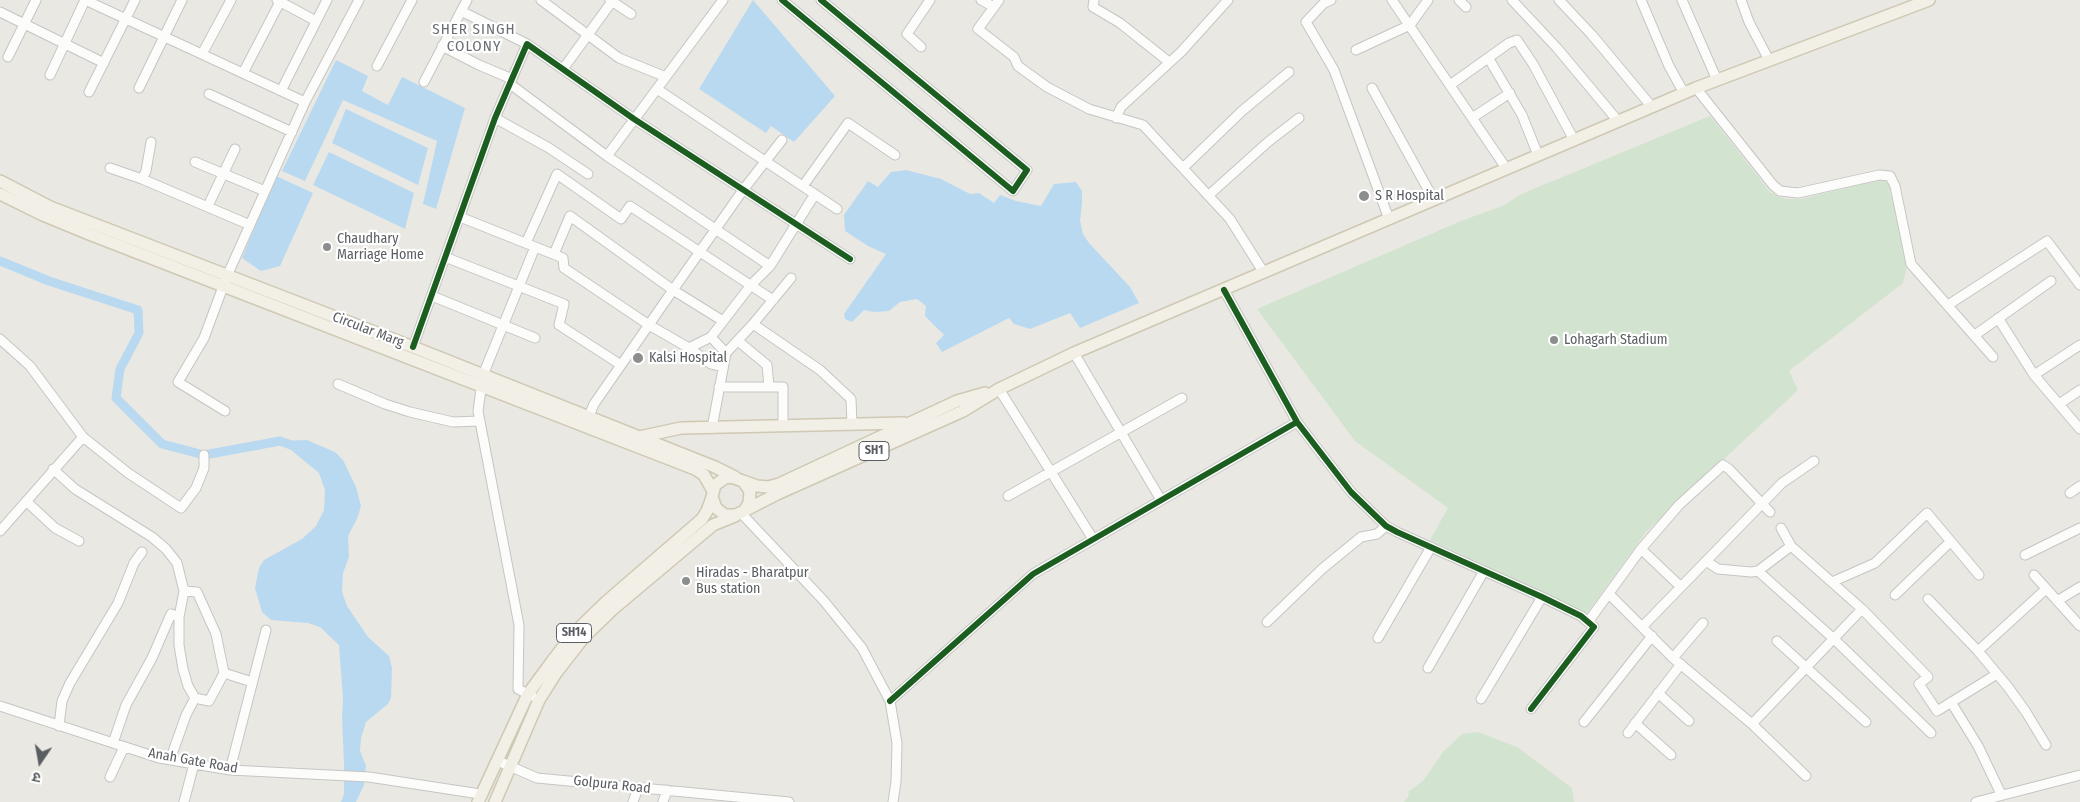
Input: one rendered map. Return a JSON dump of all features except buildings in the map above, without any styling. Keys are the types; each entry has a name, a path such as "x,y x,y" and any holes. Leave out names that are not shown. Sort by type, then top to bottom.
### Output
{"main road":[{"name":"SH1","path":"741,512 963,411 999,389 1074,353 1696,88 1929,0"},
{"name":"Circular Marg","path":"0,181 50,207 225,281 587,421 695,468 708,480 712,494"},
{"name":"Circular Marg","path":"0,194 43,215 413,347 482,380"},
{"name":"SH1","path":"740,479 757,486 768,487 779,484 957,401 999,389"},
{"name":"Circular Marg","path":"587,421 639,437 716,467 740,479"},
{"path":"639,437 681,428 909,423"},
{"path":"725,478 740,479 750,491 750,503 741,512 730,516 720,512 713,503 712,494 720,481 725,478"},
{"name":"SH14","path":"479,799 528,694 574,633 702,519 707,511 712,494"},
{"name":"SH14","path":"494,802 539,700 556,673 584,637 713,525 741,512"},
{"path":"488,778 498,774 501,777 502,784"}],"street":[{"path":"8,56 36,0"},
{"path":"50,75 85,0 305,102"},
{"path":"89,92 135,0"},
{"path":"139,88 182,0"},
{"path":"202,54 231,0"},
{"path":"243,73 280,0 316,21"},
{"path":"281,91 327,0"},
{"path":"226,411 178,382 204,338 225,281 305,102 359,0"},
{"path":"377,66 412,0"},
{"path":"424,82 467,0"},
{"path":"541,0 618,58 666,77"},
{"path":"563,69 612,0 631,14"},
{"path":"607,156 723,0"},
{"path":"782,0 1014,191 1027,170 821,0"},
{"path":"921,47 906,34 930,0"},
{"path":"981,0 997,4 978,29 1014,57 1018,66 1048,88 1068,99 1116,118 1143,125 1184,167 1230,219 1264,273"},
{"path":"1094,0 1093,7 1120,22 1169,62"},
{"path":"1116,118 1121,106 1181,52 1228,0"},
{"path":"1331,0 1324,3 1306,22 1334,70 1389,219"},
{"path":"1392,0 1506,168"},
{"path":"1356,50 1410,24 1428,0"},
{"path":"1459,0 1466,7"},
{"path":"1512,0 1557,48 1618,121"},
{"path":"1559,0 1592,35 1652,107"},
{"path":"1682,0 1717,80"},
{"path":"1741,0 1749,22 1769,60"},
{"path":"1645,1 1669,66 1684,94"},
{"path":"461,11 527,44 634,119 850,259"},
{"path":"0,12 104,63"},
{"path":"1450,85 1509,44 1518,40 1574,140"},
{"path":"413,347 495,118 527,44"},
{"path":"442,46 511,82 607,156 770,266"},
{"path":"1489,59 1522,115 1538,155"},
{"path":"1184,167 1242,111 1289,72"},
{"path":"1372,88 1434,200"},
{"path":"1696,88 1780,191 1798,193 1879,175 1890,176 1895,186 1911,264 1993,357"},
{"path":"657,89 838,209"},
{"path":"1472,118 1510,93"},
{"path":"209,94 292,132"},
{"path":"495,118 549,148 588,174"},
{"path":"1209,195 1268,142 1299,118"},
{"path":"803,186 848,123 896,155"},
{"path":"587,421 594,404 700,251 782,140"},
{"path":"142,179 146,171 151,142"},
{"path":"208,206 235,149"},
{"path":"195,162 265,191"},
{"path":"110,168 142,179 250,225"},
{"path":"539,700 518,688 519,625 478,411 482,380 519,284 530,245 557,174 621,219 630,206 773,300"},
{"path":"689,348 711,337 751,285 770,266 815,194"},
{"path":"554,254 570,216 673,290 723,322"},
{"path":"460,217 563,258 564,268 711,364 723,367"},
{"path":"1948,305 2047,241 2080,285"},
{"path":"446,257 519,284 564,304 559,325 621,365"},
{"path":"712,428 726,353 791,278"},
{"path":"1975,335 2051,281"},
{"path":"1224,290 1297,422 1351,492 1386,526 1542,597 1594,627 1530,709"},
{"path":"432,296 535,338"},
{"path":"1998,318 2034,375 2080,429"},
{"path":"753,324 820,370 851,398 852,424"},
{"path":"711,337 726,353"},
{"path":"0,339 30,366 82,437 128,473 181,508 196,488 204,468 204,454"},
{"path":"738,341 767,365 769,387"},
{"path":"2034,375 2080,345"},
{"path":"1074,353 1161,500"},
{"path":"338,384 385,404 410,412 453,422 480,420"},
{"path":"719,387 782,387 782,426"},
{"path":"999,389 1093,539"},
{"path":"2059,404 2080,390"},
{"path":"1008,496 1182,398"},
{"path":"890,701 1033,574 1297,422"},
{"path":"0,530 82,437"},
{"path":"1642,627 1782,483 1814,462"},
{"path":"1588,622 1641,549 1679,505 1723,465 1763,502 1770,512"},
{"path":"53,469 75,488 140,528 166,549 177,563 184,591 179,617 179,645 182,669 195,698 209,701 224,673 216,634 197,592 184,591"},
{"path":"2070,493 2080,486"},
{"path":"26,501 55,528 79,541"},
{"path":"741,512 824,601 862,648 890,701 897,743 896,782 893,802"},
{"path":"1832,582 1874,563 1927,513 1979,575"},
{"path":"1267,622 1322,569 1361,537 1377,534 1386,526"},
{"path":"1781,528 1791,546 1862,610 1928,677 1919,684 1937,712 1997,674"},
{"path":"2025,555 2080,528"},
{"path":"1894,595 1950,542"},
{"path":"1706,562 1718,569 1751,572 1758,570 1791,546"},
{"path":"1378,638 1431,547"},
{"path":"1641,549 1681,587"},
{"path":"59,726 62,700 70,683 118,603 134,563 142,552"},
{"path":"1758,570 1834,639 1931,733"},
{"path":"1428,668 1484,571"},
{"path":"2034,575 2080,626"},
{"path":"2057,601 2080,587"},
{"path":"1978,652 2046,589"},
{"path":"1609,594 1677,661 1752,724 1806,776"},
{"path":"1481,699 1542,597"},
{"path":"1928,599 1997,674 2026,712 2046,745"},
{"path":"1752,724 1862,610"},
{"path":"113,743 126,705 152,658 171,614 179,617"},
{"path":"1628,733 1658,693 1703,623"},
{"path":"230,770 266,630"},
{"path":"1584,722 1652,636"},
{"path":"1777,641 1866,722"},
{"path":"224,673 252,682"},
{"path":"1658,693 1689,720"},
{"path":"170,760 186,715 195,698"},
{"path":"1951,702 1978,746 2001,794"},
{"name":"Anah Gate Road","path":"0,706 124,747 170,760 230,770 369,777 479,799"},
{"path":"1635,723 1671,755"},
{"path":"110,777 124,747"},
{"name":"Golpura Road","path":"498,761 538,778 789,802"},
{"path":"184,802 194,764"},
{"path":"1976,802 2080,775"},
{"path":"633,802 638,788"},
{"path":"663,802 667,790"}],"green space":[{"name":"Lohagarh Stadium","path":"1710,116 1770,192 1779,197 1800,199 1879,180 1885,181 1889,185 1907,266 1903,283 1789,371 1798,390 1646,532 1587,613 1430,540 1448,508 1355,441 1257,309 1461,221 1505,205 1519,195"},
{"path":"1478,732 1517,747 1572,788 1574,802 1404,802 1408,797 1409,791 1423,781 1443,752 1462,734"}],"water":[{"path":"753,0 835,96 794,142 771,126 766,133 699,89"},
{"path":"336,60 368,76 362,91 388,105 402,77 465,108 436,209 423,204 437,141 343,100 305,181 282,171"},
{"path":"346,109 428,148 418,185 332,143"},
{"path":"329,152 414,193 405,229 313,185"},
{"path":"906,170 941,179 970,194 979,193 994,203 1000,195 1016,201 1041,206 1054,184 1076,182 1082,191 1080,221 1083,234 1130,287 1139,303 1080,328 1070,313 1030,329 1014,324 1009,318 942,352 936,343 944,335 925,316 926,306 917,299 900,302 889,311 874,312 864,310 852,322 845,319 844,314 886,254 868,246 845,231 844,215 868,181 878,187 891,172"},
{"path":"276,176 313,193 280,266 261,271 242,258"},
{"path":"307,440 335,452 343,460 356,487 361,506 348,536 349,557 343,573 342,592 347,606 368,637 389,656 392,668 391,698 388,704 366,722 361,738 360,751 366,766 364,785 356,802 341,802 344,794 344,764 343,699 339,645 320,627 308,623 271,620 262,612 255,588 259,568 264,560 302,539 316,526 324,510 325,490 319,473 280,441"}],"waterway":[{"path":"0,261 49,281 138,310 139,333 120,369 116,398 162,444 204,455 280,441 291,445"}],"cycle path":[{"path":"782,0 1013,191 1027,170 821,0"},
{"path":"413,347 495,118 527,44 634,119 850,259"},
{"path":"1224,290 1297,422 1351,492 1386,526 1542,597 1581,616 1594,627 1531,709"},
{"path":"890,701 1033,574 1297,422"}],"place":[{"name":"S R Hospital","path":"1364,196"},
{"name":"Chaudhary Marriage Home","path":"327,247"},
{"name":"Lohagarh Stadium","path":"1554,340"},
{"name":"Kalsi Hospital","path":"638,358"},
{"name":"Hiradas - Bharatpur Bus station","path":"686,581"}],"district":[{"name":"SHER SINGH COLONY","path":"474,38"}]}
